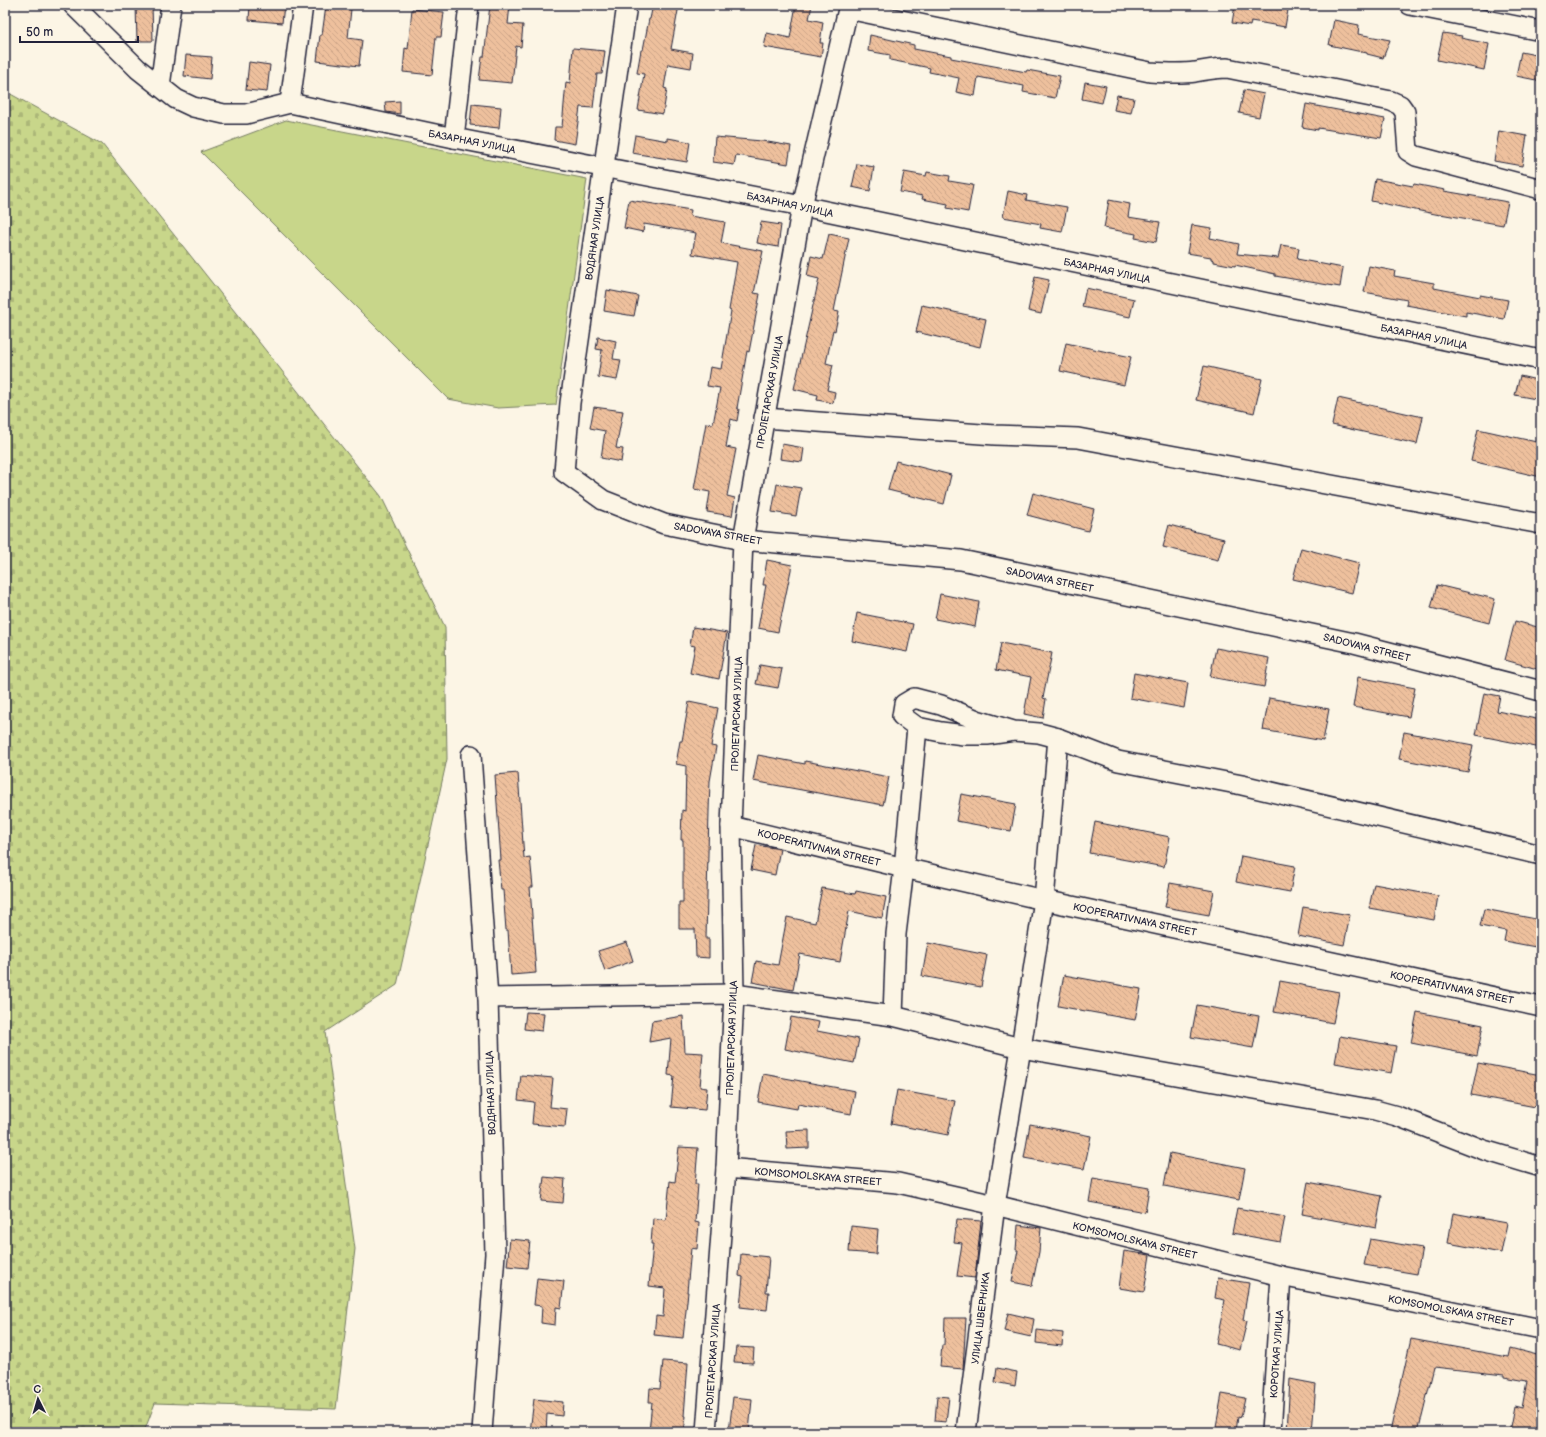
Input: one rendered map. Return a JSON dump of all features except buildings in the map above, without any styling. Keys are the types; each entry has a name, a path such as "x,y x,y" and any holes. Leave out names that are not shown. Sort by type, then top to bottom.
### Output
{"street":[{"name":"БАЗАРНАЯ УЛИЦА","path":"73,5 138,69 176,99 193,107 224,114 246,114 290,103 454,138 604,166 802,206 1541,360"},
{"path":"160,86 171,5"},
{"path":"290,103 303,5"},
{"path":"454,138 469,5"},
{"name":"ВОДЯНАЯ УЛИЦА","path":"564,472 570,403 627,5"},
{"path":"1410,5 1541,31"},
{"path":"848,7 1150,72 1195,72 1209,68 1227,68 1391,101 1400,105 1405,112 1408,150 1416,156 1541,188"},
{"name":"ПРОЛЕТАРСКАЯ УЛИЦА","path":"706,1432 726,1168 734,994 731,826 743,540 802,206 848,7"},
{"path":"764,418 995,435 1078,438 1541,524"},
{"name":"SADOVAYA STREET","path":"564,472 603,500 664,524 743,540 961,560 1354,643 1541,691"},
{"path":"1014,731 987,735 964,735 917,727 902,716 904,704 914,698 941,705 977,720 1014,731 1039,733 1058,738 1118,760 1249,787 1541,856"},
{"path":"893,1016 896,934 904,868 917,727"},
{"name":"УЛИЦА ШВЕРНИКА","path":"966,1432 995,1205 1044,900 1058,738"},
{"name":"ВОДЯНАЯ УЛИЦА","path":"471,755 488,998 494,1254 482,1432"},
{"name":"KOOPERATIVNAYA STREET","path":"731,826 1044,900 1541,1007"},
{"path":"488,998 656,997 734,994 893,1016 1021,1048 1375,1110 1397,1116 1484,1150 1541,1168"},
{"name":"KOMSOMOLSKAYA STREET","path":"726,1168 898,1183 995,1205 1281,1276 1541,1328"},
{"name":"КОРОТКАЯ УЛИЦА","path":"1271,1432 1281,1276"}],"green space":[{"path":"5,91 102,144 381,496 445,627 447,759 397,985 325,1032 355,1249 336,1409 155,1403 144,1432 5,1432"},
{"path":"286,120 587,179 556,405 498,408 448,399 201,152"}]}
